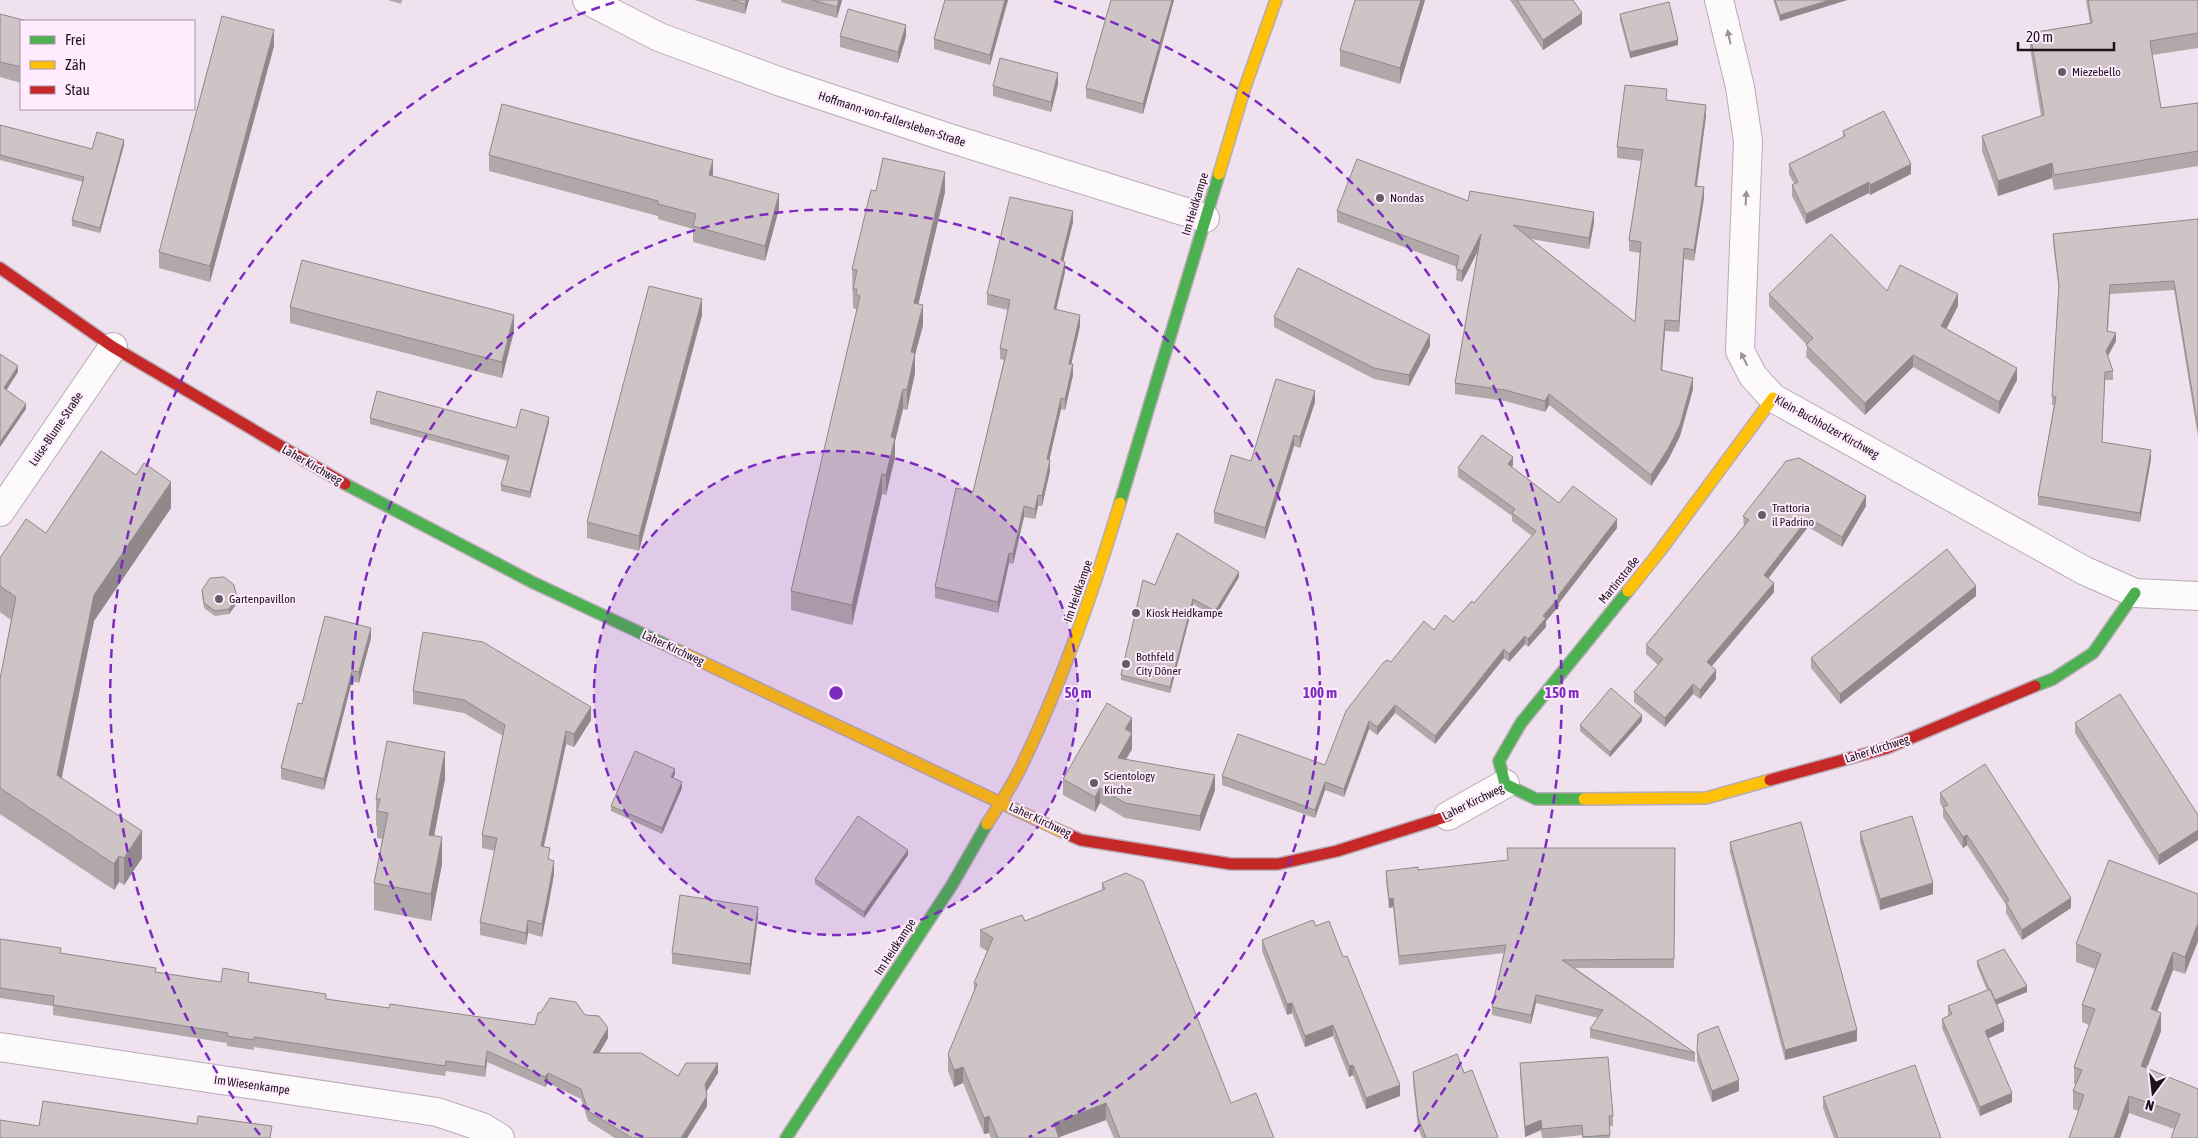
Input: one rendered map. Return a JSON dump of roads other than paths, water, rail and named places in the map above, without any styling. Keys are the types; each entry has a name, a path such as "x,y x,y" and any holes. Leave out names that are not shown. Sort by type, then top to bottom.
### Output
{"street":[{"name":"Hoffmann-von-Fallersleben-Straße","path":"587,0 659,38 781,82 946,137 1205,218"},
{"name":"Im Heidkampe","path":"786,1138 952,885 1035,738 1065,669 1097,578 1245,87 1276,0"},
{"name":"Klein-Buchholzer Kirchweg","path":"1719,0 1740,87 1748,141 1740,351 1753,376 1774,398 2085,571 2135,593 2198,596"},
{"name":"Laher Kirchweg","path":"0,268 112,347 323,472 532,582 1082,840 1231,864 1278,864 1337,851 1448,816 1504,784 1536,799 1706,798 1887,748 2053,679 2093,652 2135,593"},
{"name":"Luise-Blume-Straße","path":"0,512 112,347"},
{"name":"Martinstraße","path":"1504,784 1499,761 1521,723 1660,551 1774,398"},
{"name":"Im Wiesenkampe","path":"0,1047 437,1112 482,1126 500,1138"}],"place":[{"name":"Miezebello","path":"2062,72"},
{"name":"Nondas","path":"1380,198"},
{"name":"Trattoria il Padrino","path":"1762,515"},
{"name":"Gartenpavillon","path":"219,599"},
{"name":"Kiosk Heidkampe","path":"1136,613"},
{"name":"Bothfeld City Döner","path":"1126,664"},
{"name":"Scientology Kirche","path":"1094,783"}]}
